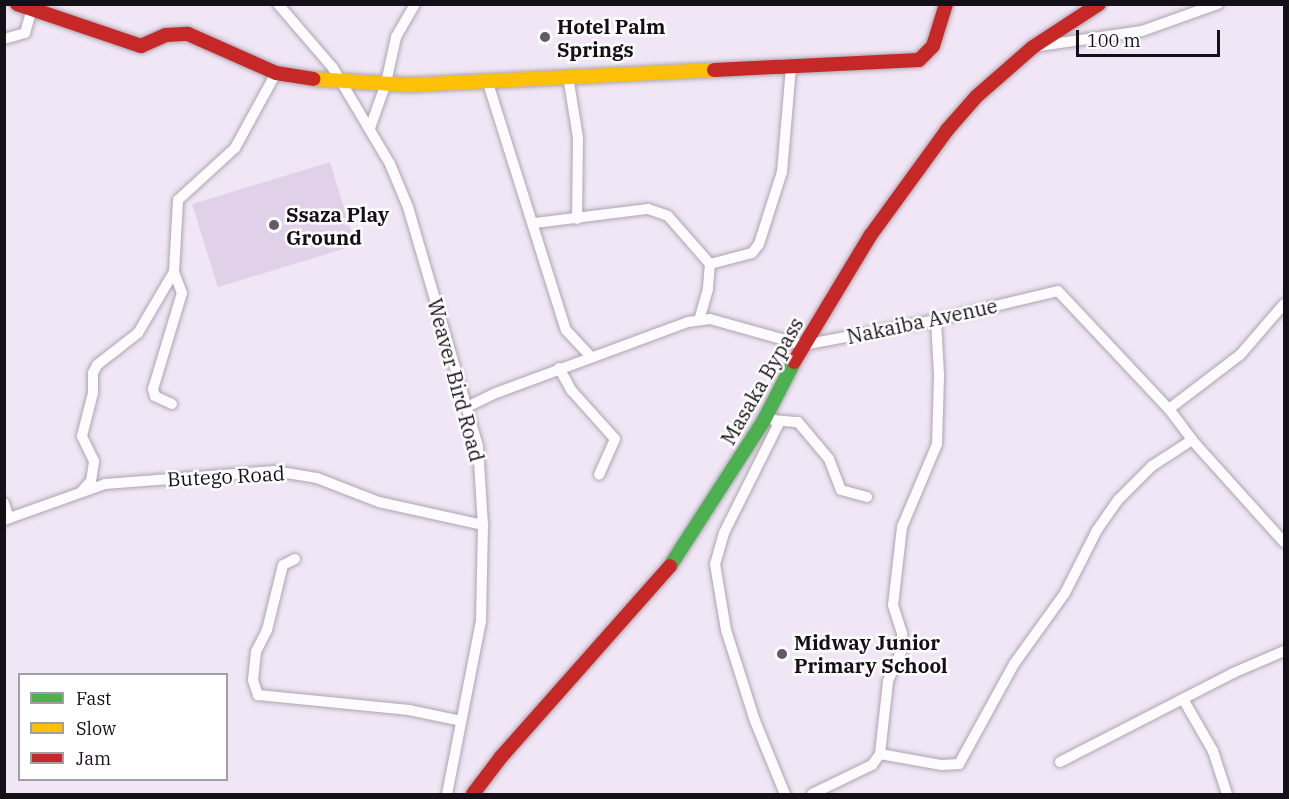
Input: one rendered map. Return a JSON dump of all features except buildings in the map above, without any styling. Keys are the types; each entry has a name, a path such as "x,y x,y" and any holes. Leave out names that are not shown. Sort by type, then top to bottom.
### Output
{"main road":[{"path":"17,4 141,46 166,35 188,34 276,73 342,83 487,80 919,60 927,56 933,46 946,4"},
{"name":"Masaka Bypass","path":"473,795 501,757 662,579 764,420 803,345 870,236 947,130 977,96 1033,47 1099,4"}],"street":[{"name":"Weaver Bird Road","path":"278,4 342,83 370,128 408,207 478,446 483,525 481,621 447,795"},
{"path":"370,128 386,83 396,37 415,4"},
{"path":"1033,47 1130,34 1218,4"},
{"path":"4,39 25,33 32,9"},
{"path":"710,264 752,253 759,244 782,172 791,66"},
{"path":"172,404 155,396 153,389 182,294 174,272 181,194 235,148 276,73"},
{"path":"568,76 578,138 577,219"},
{"path":"487,80 535,223 566,330 591,357"},
{"path":"467,407 559,368 699,320 708,289 710,264 668,216 648,209 535,223"},
{"path":"81,492 91,481 94,461 82,436 97,364 138,333 174,272"},
{"name":"Nakaiba Avenue","path":"699,320 803,345 936,320 1058,291 1169,409 1192,440 1284,542"},
{"path":"1169,409 1240,355 1284,304"},
{"path":"812,795 872,765 880,754 888,681 902,650 902,633 893,605 902,527 937,444 939,375 936,320"},
{"path":"559,368 572,391 615,439 599,476"},
{"path":"764,420 798,422 829,459 845,493 867,497"},
{"path":"780,421 724,533 715,564 726,630 755,721 785,795"},
{"path":"880,754 942,765 959,764 1014,664 1065,593 1097,530 1119,499 1152,466 1192,440"},
{"name":"Butego Road","path":"7,519 105,484 211,473 294,472 379,502 483,525"},
{"path":"4,503 7,519"},
{"path":"295,559 283,565 267,630 256,652 253,680 258,695 409,710 461,721"},
{"path":"1060,762 1183,699 1284,651"},
{"path":"1183,699 1213,751 1227,795"}],"shaded area":[{"name":"Ssaza Play Ground","path":"330,162 355,245 218,287 192,204"}],"traffic: fast":[{"path":"670,566 764,420 794,362"}],"traffic: slow":[{"path":"314,79 409,85 714,70"}],"traffic: jam":[{"path":"17,4 141,46 166,35 188,34 276,73 314,79"},
{"path":"714,70 919,60 933,46 946,4"},
{"path":"794,362 870,236 947,130 977,96 1033,47 1099,4"},
{"path":"473,794 501,757 670,566"}],"place":[{"name":"Hotel Palm Springs","path":"545,37"},
{"name":"Ssaza Play Ground","path":"274,225"},
{"name":"Midway Junior Primary School","path":"782,654"}]}
